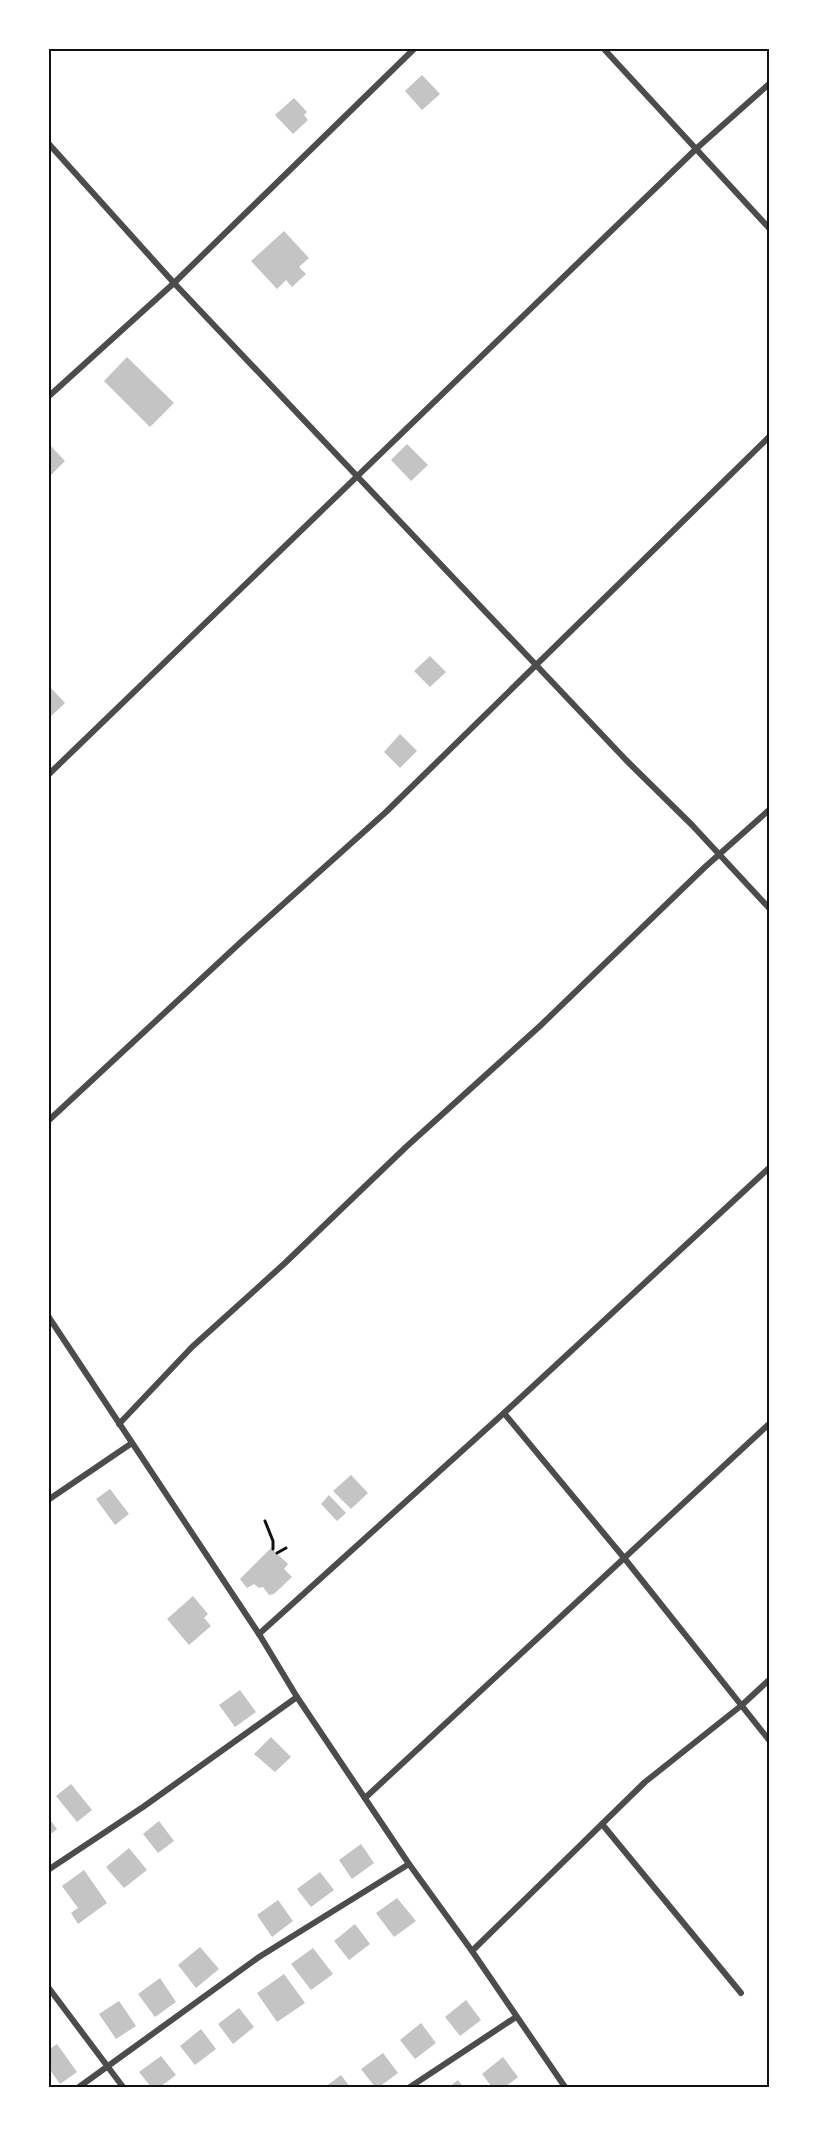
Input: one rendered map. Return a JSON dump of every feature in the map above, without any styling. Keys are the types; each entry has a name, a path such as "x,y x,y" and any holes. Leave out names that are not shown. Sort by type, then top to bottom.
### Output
{"street":[{"path":"48,397 174,283 415,48"},
{"path":"603,48 769,228"},
{"path":"48,775 697,148 769,84"},
{"path":"48,143 174,283 769,908"},
{"path":"48,1121 225,957 387,812 769,437"},
{"path":"119,1424 192,1347 285,1263 406,1147 540,1026 705,867 769,810"},
{"path":"259,1634 504,1413 769,1168"},
{"path":"48,1316 259,1634 297,1697 409,1864 565,2087"},
{"path":"504,1413 625,1559 769,1740"},
{"path":"366,1798 769,1424"},
{"path":"48,1500 132,1443"},
{"path":"472,1951 645,1782 769,1680"},
{"path":"48,1870 143,1807 297,1697"},
{"path":"602,1824 741,1993"},
{"path":"79,2087 259,1957 409,1864"},
{"path":"48,1987 123,2087"},
{"path":"410,2087 516,2017"}],"path":[{"path":"265,1521 274,1544 273,1548"},
{"path":"277,1553 286,1548"}],"building":[{"path":"422,75 440,94 422,110 405,91"},
{"path":"294,98 307,112 304,115 308,120 293,134 275,115"},
{"path":"284,231 309,258 299,267 306,274 292,287 286,280 277,289 251,261"},
{"path":"127,357 174,403 150,427 104,381"},
{"path":"48,443 65,461 48,478"},
{"path":"407,444 428,465 411,481 391,460"},
{"path":"430,656 446,672 430,687 414,671"},
{"path":"48,685 65,703 48,719"},
{"path":"400,734 417,751 400,768 384,752"},
{"path":"351,1475 368,1493 351,1509 333,1491"},
{"path":"110,1489 129,1514 115,1525 96,1499"},
{"path":"329,1495 346,1513 337,1521 321,1504"},
{"path":"271,1548 288,1564 284,1569 292,1577 274,1594 269,1595 263,1587 259,1588 254,1584 247,1588 240,1579"},
{"path":"193,1596 208,1614 204,1618 211,1626 189,1645 167,1619"},
{"path":"240,1690 256,1712 235,1727 219,1705"},
{"path":"271,1737 291,1757 275,1772 254,1754"},
{"path":"71,1784 92,1810 77,1822 56,1796"},
{"path":"48,1817 57,1829 48,1836"},
{"path":"159,1821 174,1841 158,1853 143,1834"},
{"path":"361,1844 374,1863 352,1879 339,1860"},
{"path":"129,1848 147,1870 124,1888 106,1867"},
{"path":"84,1870 107,1903 78,1924 71,1913 78,1908 62,1886"},
{"path":"320,1872 334,1890 311,1907 297,1889"},
{"path":"397,1898 416,1921 394,1937 376,1913"},
{"path":"278,1900 293,1921 272,1937 257,1915"},
{"path":"355,1924 370,1944 349,1960 334,1941"},
{"path":"200,1947 219,1969 196,1988 178,1965"},
{"path":"313,1948 333,1974 311,1990 291,1964"},
{"path":"284,1974 305,2003 277,2022 257,1993"},
{"path":"160,1978 176,2002 155,2017 138,1994"},
{"path":"466,2000 481,2020 460,2036 445,2017"},
{"path":"119,2001 136,2026 116,2039 99,2014"},
{"path":"239,2008 254,2027 233,2044 218,2024"},
{"path":"421,2023 436,2043 415,2059 400,2040"},
{"path":"201,2029 216,2049 195,2065 180,2046"},
{"path":"57,2044 77,2072 60,2084 48,2067 48,2050"},
{"path":"383,2053 398,2073 379,2087 375,2087 361,2069"},
{"path":"161,2056 176,2075 160,2087 151,2087 139,2072"},
{"path":"503,2057 518,2077 505,2087 492,2087 482,2074"},
{"path":"341,2075 350,2087 325,2087"},
{"path":"458,2080 463,2087 449,2087"}]}
